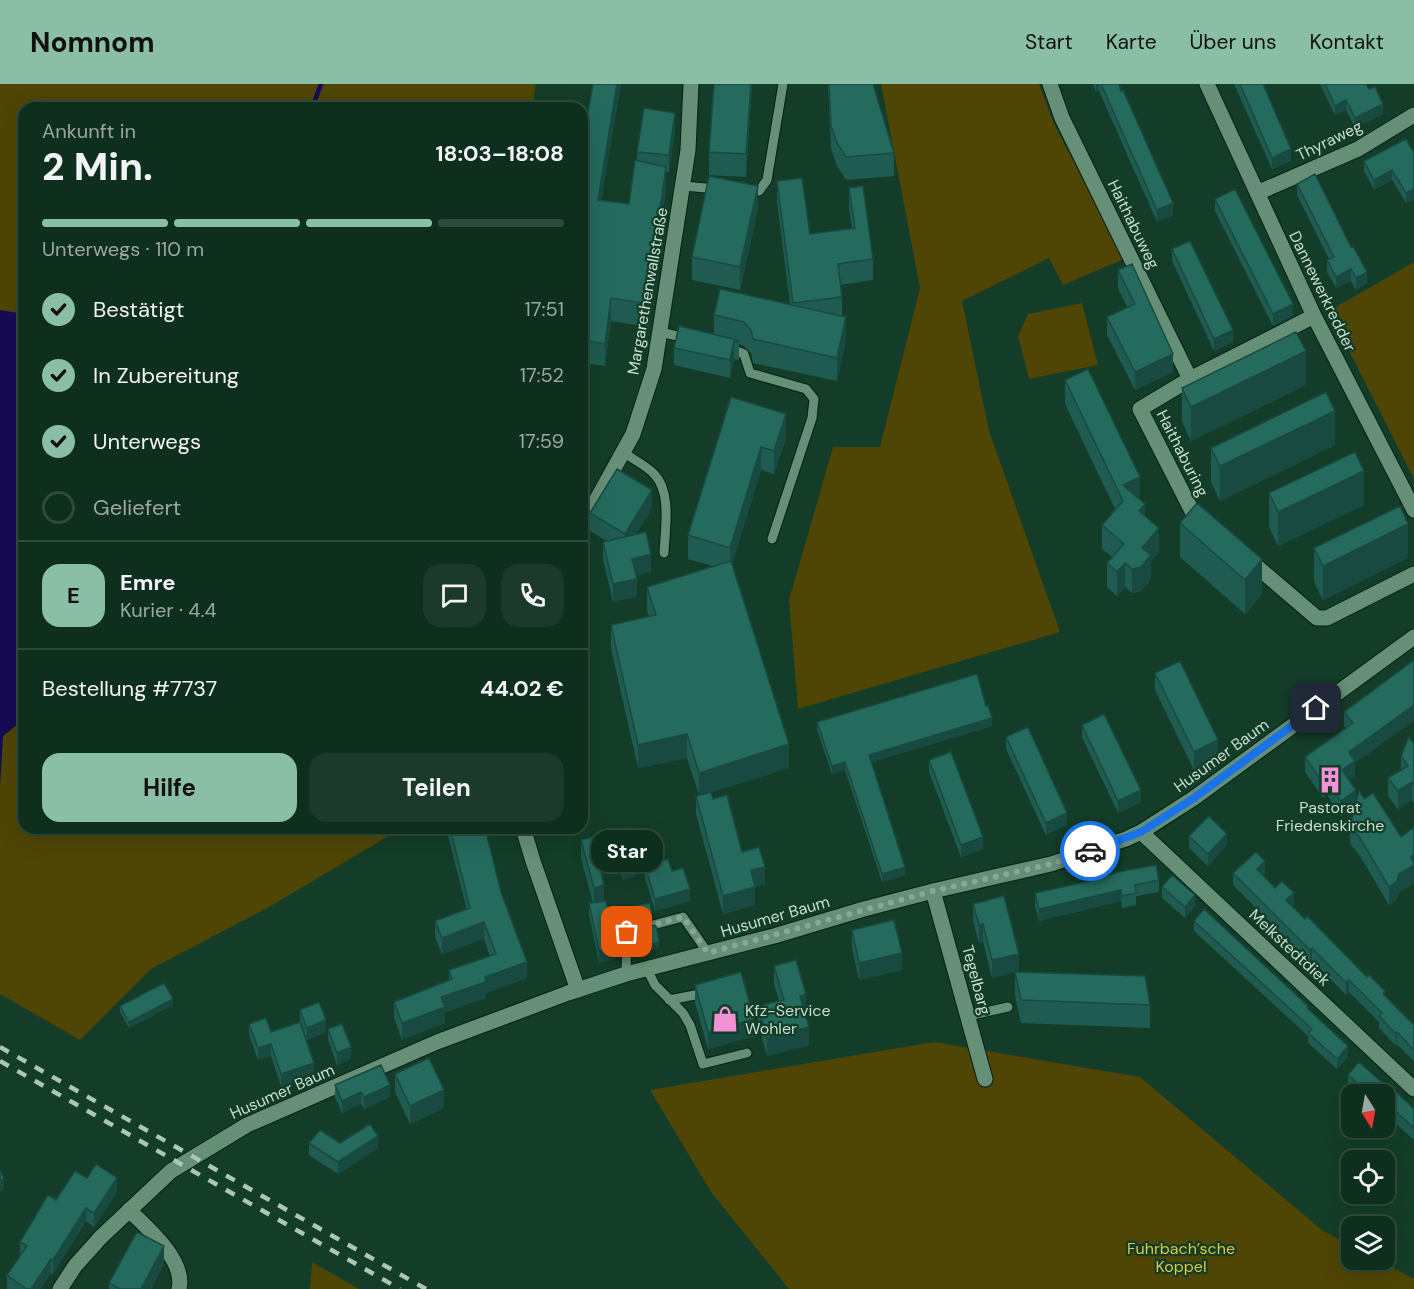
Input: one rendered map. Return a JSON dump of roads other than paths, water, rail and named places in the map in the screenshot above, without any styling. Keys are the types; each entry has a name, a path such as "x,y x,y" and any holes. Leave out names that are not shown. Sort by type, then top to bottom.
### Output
{"street":[{"name":"Margarethenwallstraße","path":"588,515 633,434 654,369 688,150 691,84"},
{"name":"Haithabuweg","path":"1050,84 1062,118 1190,379"},
{"name":"Dannewerkredder","path":"1207,84 1314,316 1414,510"},
{"name":"Thyraweg","path":"1257,193 1358,149 1414,115"},
{"name":"Haithaburing","path":"1213,530 1193,513 1140,409 1190,379 1314,316"},
{"path":"1237,549 1317,618 1327,618 1414,574"},
{"name":"Husumer Baum","path":"60,1289 75,1266 129,1210 171,1171 246,1125 437,1042 509,1014 626,974 933,891 1051,864 1141,832 1194,798 1414,637"},
{"name":"Melkstedtdiek","path":"1141,832 1414,1089"},
{"path":"525,834 578,990"},
{"name":"Tegelbarg","path":"933,891 985,1079"},
{"path":"129,1210 171,1254 180,1283 179,1289"}],"lane":[{"path":"683,186 743,192 759,191 768,180 783,84"},
{"path":"660,332 694,340"},
{"path":"717,346 744,354 750,373 806,389 814,399 813,418 772,539"},
{"path":"622,452 654,474 663,487 666,511 664,553"},
{"path":"626,974 627,932 683,917 708,953"},
{"path":"647,969 655,985 683,1013 690,1025 703,1064 747,1053"},
{"path":"669,1000 695,996 713,990"},
{"path":"968,1016 1008,1007"}],"waterway":[{"path":"314,102 321,84"}],"railway":[{"path":"0,1047 426,1289"},
{"path":"0,1061 400,1289"}],"place":[{"name":"Pastorat Friedenskirche","path":"1330,780"},
{"name":"Star","path":"627,932"},
{"name":"Kfz-Service Wohler","path":"725,1019"}],"park label":[{"name":"Fuhrbach’sche Koppel","path":"1181,1257"}]}
